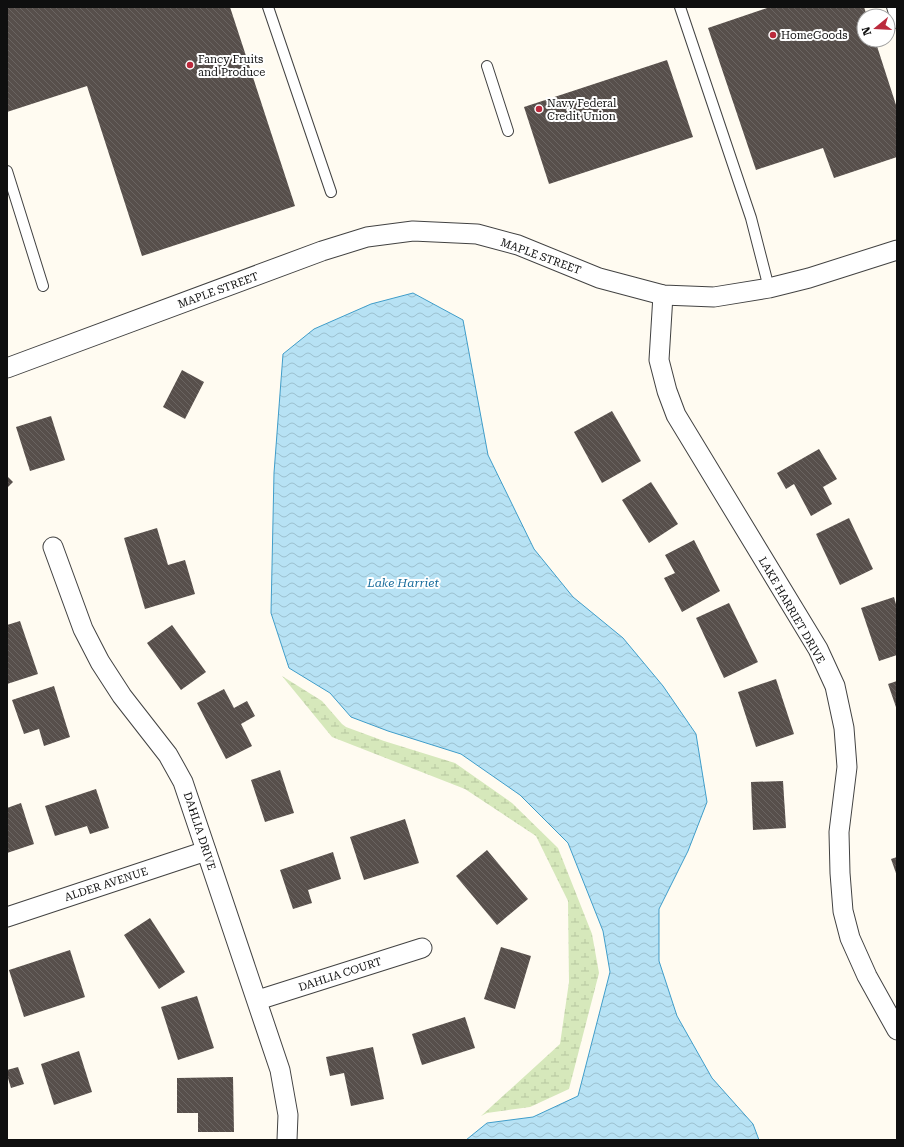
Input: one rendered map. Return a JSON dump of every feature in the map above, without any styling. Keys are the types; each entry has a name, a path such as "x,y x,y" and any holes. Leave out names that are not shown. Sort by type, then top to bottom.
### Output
{"street":[{"name":"MAPLE STREET","path":"7,368 322,251 367,237 413,231 477,234 518,246 599,278 663,295 714,297 769,288 809,278 897,250"},
{"name":"LAKE HARRIET DRIVE","path":"663,295 659,360 667,391 676,415 818,649 835,686 844,728 847,767 839,832 843,911 850,938 867,976 897,1030"},
{"name":"DAHLIA DRIVE","path":"53,547 84,629 100,662 122,696 168,754 183,782 258,1000 280,1070 288,1115 287,1140"},
{"name":"ALDER AVENUE","path":"7,916 206,851"},
{"name":"DAHLIA COURT","path":"258,1000 422,948"}],"lane":[{"path":"268,7 331,192"},
{"path":"680,7 751,218 769,288"},
{"path":"892,7 897,23"},
{"path":"487,66 508,131"},
{"path":"7,171 43,286"}],"green space":[{"path":"282,676 322,701 346,727 384,741 455,763 512,803 558,848 592,934 599,973 569,1089 530,1107 487,1113 481,1116 560,1044 569,982 568,901 536,836 465,789 332,737"}],"water":[{"name":"Lake Harriet","path":"413,293 463,320 488,455 534,549 573,597 623,638 663,686 696,734 707,802 688,851 659,909 659,961 677,1016 712,1078 753,1124 759,1140 466,1140 487,1123 533,1117 578,1096 610,972 603,931 568,843 520,795 461,754 388,731 351,717 330,693 289,668 271,613 274,473 283,354 314,329 371,304"}],"building":[{"path":"7,7 230,7 295,206 142,256 87,86 7,112"},
{"path":"770,7 864,7 856,8 856,48 878,48 897,108 897,157 834,178 823,148 756,170 708,28"},
{"path":"667,60 693,137 549,184 524,107"},
{"path":"182,370 204,382 185,419 163,407"},
{"path":"612,411 641,461 602,483 574,432"},
{"path":"51,416 65,460 30,471 16,427"},
{"path":"819,449 837,479 823,487 832,504 811,516 794,484 786,489 777,473"},
{"path":"7,476 13,482 7,488"},
{"path":"651,482 678,524 649,543 622,500"},
{"path":"849,518 873,569 840,585 816,534"},
{"path":"157,528 168,565 185,560 195,594 145,609 124,538"},
{"path":"694,540 720,591 682,612 664,578 675,573 665,555"},
{"path":"894,597 897,608 897,655 879,661 861,608"},
{"path":"729,603 758,662 724,678 696,618"},
{"path":"20,621 38,674 7,684 7,625"},
{"path":"172,625 206,672 181,690 147,643"},
{"path":"776,679 794,734 756,747 738,692"},
{"path":"897,681 897,710 888,684"},
{"path":"54,686 70,737 44,746 39,729 24,734 12,700"},
{"path":"224,689 234,708 247,701 255,716 241,724 252,746 226,759 197,703"},
{"path":"280,770 294,813 265,822 251,780"},
{"path":"783,781 786,828 753,830 751,782"},
{"path":"96,789 109,828 90,834 87,826 55,836 45,806"},
{"path":"21,803 34,844 7,853 7,808"},
{"path":"405,819 419,863 364,880 350,837"},
{"path":"487,850 528,899 497,925 456,876"},
{"path":"333,852 341,879 308,890 312,903 293,909 280,870"},
{"path":"897,857 897,876 891,859"},
{"path":"150,918 185,972 159,989 124,935"},
{"path":"501,947 531,956 515,1009 484,999"},
{"path":"70,950 85,997 24,1017 9,970"},
{"path":"197,996 214,1048 178,1060 161,1007"},
{"path":"465,1017 475,1048 422,1065 412,1034"},
{"path":"373,1047 384,1099 351,1106 344,1073 330,1076 326,1057"},
{"path":"79,1051 92,1092 54,1105 41,1064"},
{"path":"18,1067 24,1084 11,1088 7,1070"},
{"path":"233,1077 234,1132 198,1132 198,1113 177,1113 177,1078"}],"place":[{"name":"HomeGoods","path":"773,35"},
{"name":"Fancy Fruits and Produce","path":"190,65"},
{"name":"Navy Federal Credit Union","path":"539,109"}]}
